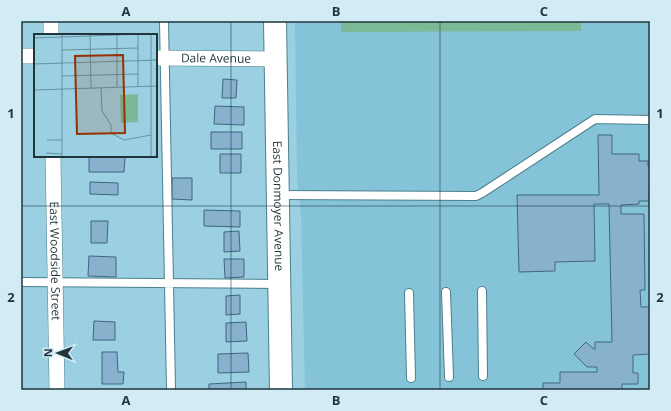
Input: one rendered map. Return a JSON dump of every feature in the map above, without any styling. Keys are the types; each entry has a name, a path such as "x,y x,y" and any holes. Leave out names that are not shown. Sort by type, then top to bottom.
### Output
{"street":[{"path":"51,21 51,34"},
{"name":"East Donmoyer Avenue","path":"275,21 281,390"},
{"path":"21,56 34,56"},
{"name":"Dale Avenue","path":"160,58 276,59"},
{"name":"East Woodside Street","path":"54,157 57,390"}],"lane":[{"path":"164,21 160,58 170,283 171,390"},
{"path":"279,195 476,196 595,119 650,120"},
{"path":"21,282 280,284"},
{"path":"482,291 483,376"},
{"path":"446,292 449,377"},
{"path":"409,293 411,378"}],"shaded area":[{"path":"295,21 650,21 650,390 305,390 301,215 297,179"}],"green space":[{"path":"341,21 581,21 581,31 341,32"}],"building":[{"path":"223,79 237,80 236,98 222,98"},
{"path":"215,106 244,107 244,125 214,124"},
{"path":"211,132 242,132 242,149 211,149"},
{"path":"598,135 612,135 612,154 639,154 639,161 648,161 648,166 650,166 649,201 639,201 639,204 621,205 621,214 644,214 645,290 640,290 641,307 650,307 650,354 633,355 633,373 638,373 638,384 622,384 622,390 543,390 543,383 560,383 560,372 597,372 597,367 587,367 574,354 586,342 595,349 595,342 612,342 609,204 594,204 595,261 555,262 555,271 519,272 517,195 599,195"},
{"path":"220,154 241,154 241,173 220,173"},
{"path":"89,157 125,157 124,172 89,172"},
{"path":"172,178 192,178 192,200 172,199"},
{"path":"90,182 118,183 118,195 90,194"},
{"path":"204,210 240,211 240,227 204,226"},
{"path":"91,221 108,221 107,243 91,243"},
{"path":"239,231 240,251 224,252 224,232"},
{"path":"89,256 116,257 116,277 88,276"},
{"path":"224,259 244,259 244,277 225,278"},
{"path":"240,295 240,314 226,315 226,296"},
{"path":"94,321 115,322 115,340 93,340"},
{"path":"246,322 247,341 226,342 226,323"},
{"path":"102,352 117,352 118,372 124,372 123,384 102,384"},
{"path":"248,353 249,372 218,373 218,354"},
{"path":"246,382 246,390 209,390 209,384"}]}
